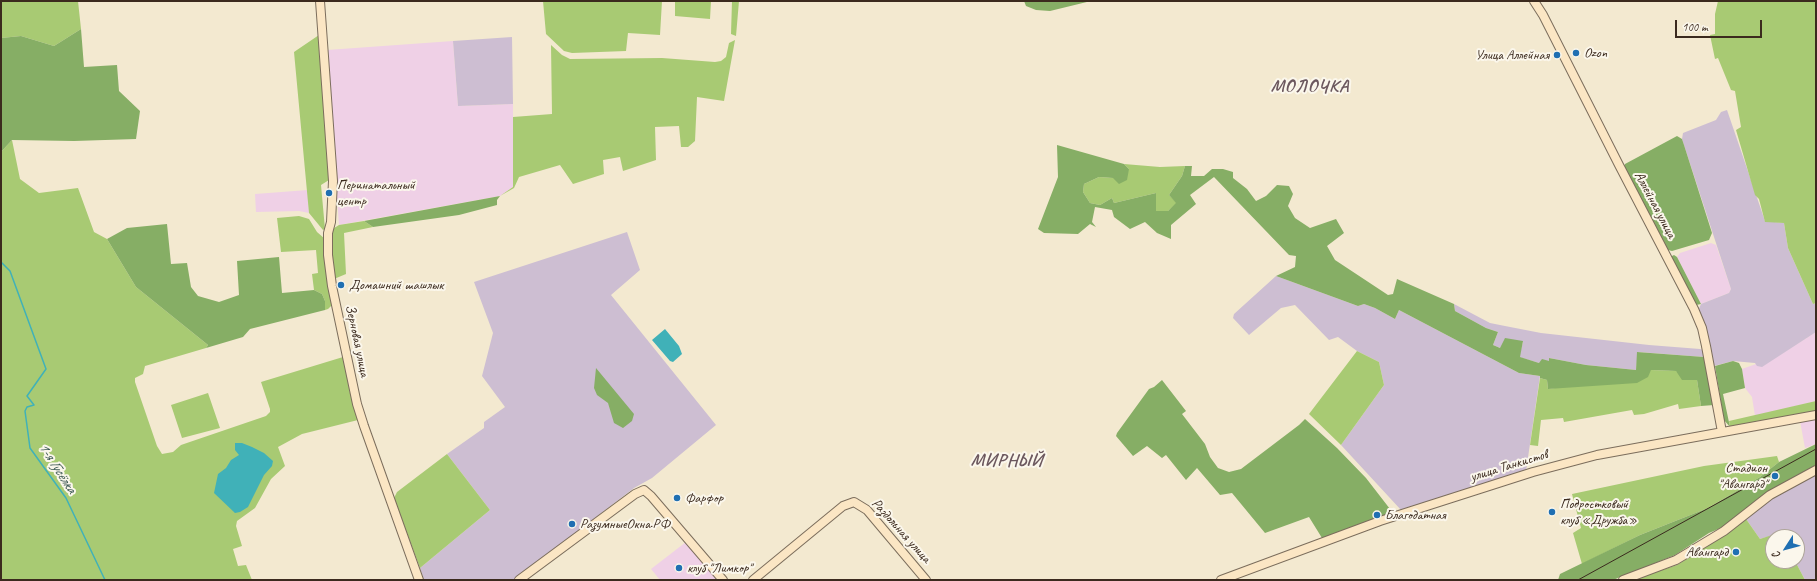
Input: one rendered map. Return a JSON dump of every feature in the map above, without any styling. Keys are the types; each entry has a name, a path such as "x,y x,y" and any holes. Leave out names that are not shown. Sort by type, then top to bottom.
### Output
{"street":[{"name":"Зерновая улица","path":"320,1 333,180 331,222 328,233 328,255 332,286 356,398 364,426 419,580"},
{"name":"Аллейная улица","path":"1534,1 1543,15 1702,328 1722,432"},
{"name":"улица Танкистов","path":"1221,580 1380,521 1533,472 1596,455 1816,415"},
{"path":"1623,580 1676,560 1724,530 1770,495 1816,470"},
{"path":"520,580 635,494 644,490 651,496 723,580"},
{"name":"Раздольная улица","path":"752,580 843,506 854,502 867,510 926,580"}],"shaded area":[{"path":"512,37 513,104 458,106 453,41"},
{"path":"453,41 458,106 513,104 513,187 500,196 339,225 327,50"},
{"path":"1727,110 1765,221 1784,223 1788,248 1813,304 1816,303 1816,332 1762,367 1757,366 1755,363 1733,361 1714,366 1698,311 1701,304 1729,293 1731,289 1682,139 1683,133 1716,120 1721,112"},
{"path":"308,190 309,213 299,211 256,212 255,194"},
{"path":"627,232 640,270 611,295 716,425 652,478 634,488 514,580 424,580 420,568 490,510 447,454 484,428 484,422 505,407 482,376 493,333 474,282"},
{"path":"1711,243 1716,245 1731,289 1729,293 1701,304 1677,257 1680,253"},
{"path":"1276,276 1358,306 1364,304 1395,319 1399,310 1519,373 1540,376 1526,471 1401,510 1341,445 1384,385 1379,362 1357,351 1338,337 1329,340 1295,305 1281,308 1249,335 1233,318 1234,314"},
{"path":"1454,304 1490,323 1541,333 1700,349 1703,350 1704,357 1638,352 1636,370 1586,365 1549,358 1549,361 1539,363 1519,357 1523,342 1500,348 1493,345 1498,332 1486,328 1455,311"},
{"path":"1816,332 1816,401 1755,416 1752,397 1745,388 1742,369 1756,364 1762,366"},
{"path":"1816,419 1816,444 1805,448 1800,421"},
{"path":"1816,473 1816,580 1805,580 1799,569 1805,569 1805,529 1765,529 1765,538 1760,539 1746,519 1770,499"},
{"name":"клуб \"Лимкор\"","path":"686,542 719,580 660,580 651,569"}],"green space":[{"path":"1,1 78,1 81,29 54,46 21,36 1,38"},
{"path":"543,1 662,1 660,35 628,33 626,51 572,53 564,51 546,34"},
{"path":"675,1 711,1 710,19 675,16"},
{"path":"732,1 739,1 736,36 731,34"},
{"path":"1024,1 1091,1 1050,11 1036,10 1026,6"},
{"path":"1718,1 1816,1 1816,303 1813,304 1788,248 1784,223 1765,222 1759,199 1755,195 1736,130 1741,127 1735,91 1731,90 1718,58 1715,59 1710,35 1715,34 1715,14"},
{"path":"81,29 84,67 117,65 119,91 140,111 136,139 74,141 12,140 1,152 1,38 21,36 54,46"},
{"path":"319,35 329,180 321,185 325,229 323,230 309,213 294,52"},
{"path":"735,40 724,101 697,97 695,141 688,147 681,147 679,126 655,127 656,160 623,171 620,157 603,160 604,174 573,184 560,165 519,177 514,188 500,196 513,187 513,117 552,114 551,45 562,55 570,59 662,58 715,62 721,61 726,57 729,43"},
{"path":"1677,136 1682,139 1712,233 1709,240 1672,251 1668,250 1624,167 1625,164"},
{"path":"12,140 20,179 39,193 78,188 94,232 107,239 136,287 208,345 206,348 145,366 143,374 135,378 135,382 157,446 162,454 173,452 181,445 266,416 270,412 270,409 261,382 343,357 350,393 358,420 302,434 278,447 285,466 271,479 255,508 237,521 236,526 242,546 233,549 238,566 246,565 252,580 1,580 1,152"},
{"path":"1057,145 1124,164 1129,169 1127,180 1119,184 1113,178 1099,177 1084,184 1083,192 1090,203 1100,205 1112,198 1114,203 1156,193 1156,211 1168,211 1176,203 1169,195 1182,176 1185,166 1192,166 1191,176 1204,176 1212,169 1223,169 1233,172 1233,178 1247,189 1256,201 1266,196 1277,185 1289,186 1293,194 1288,206 1295,218 1310,228 1336,219 1344,233 1327,246 1335,260 1388,295 1393,294 1397,279 1454,304 1455,311 1486,328 1498,332 1493,345 1500,348 1505,338 1523,341 1520,357 1539,363 1542,359 1549,361 1549,358 1586,365 1636,370 1637,352 1704,357 1714,405 1701,406 1697,380 1682,380 1676,371 1651,370 1648,377 1637,383 1548,389 1547,380 1540,378 1540,376 1519,373 1399,310 1395,319 1364,304 1358,306 1276,276 1295,267 1296,256 1289,255 1214,177 1190,195 1196,204 1171,225 1171,239 1157,233 1145,222 1130,229 1114,217 1112,210 1095,207 1092,222 1096,227 1090,224 1078,234 1044,233 1038,229 1058,177"},
{"path":"1124,164 1160,167 1185,166 1182,176 1169,195 1177,203 1168,211 1156,211 1156,193 1114,203 1112,198 1100,205 1090,203 1083,192 1084,184 1099,177 1113,178 1129,169"},
{"path":"500,196 497,200 497,205 459,215 373,227 364,221"},
{"path":"299,216 309,219 317,232 325,239 333,304 325,310 325,301 322,294 314,290 312,274 318,273 316,250 281,252 277,218"},
{"path":"364,221 373,227 344,233 346,274 334,279 330,254 331,230 339,225"},
{"path":"167,224 171,264 187,263 191,287 198,296 219,302 239,295 237,261 279,257 282,293 314,290 322,294 325,301 325,310 250,329 243,337 206,348 208,345 136,287 107,239 127,228"},
{"path":"1674,255 1677,257 1701,304 1696,305 1672,259 1672,256"},
{"path":"1357,351 1379,362 1384,385 1341,445 1309,414"},
{"path":"1733,361 1739,363 1742,369 1745,388 1723,394 1730,427 1724,420 1715,366"},
{"path":"596,368 634,414 632,421 623,428 614,423 608,403 597,395 594,388"},
{"path":"1651,370 1676,371 1697,380 1701,406 1679,409 1678,404 1644,414 1634,415 1632,410 1564,422 1563,418 1541,420 1538,446 1530,445 1540,378 1547,380 1548,389"},
{"path":"1162,380 1186,411 1182,414 1205,444 1210,457 1218,468 1229,472 1241,469 1305,419 1337,448 1366,478 1390,509 1391,514 1322,538 1309,517 1265,533 1232,493 1220,495 1197,468 1186,480 1166,455 1162,458 1147,446 1133,456 1116,436 1117,433 1149,389 1154,387"},
{"path":"208,393 220,428 182,438 171,405"},
{"path":"1816,401 1816,412 1730,427 1729,421"},
{"path":"1816,444 1816,465 1781,484 1723,527 1709,533 1675,555 1613,580 1558,580 1560,574 1640,535 1708,508 1760,477 1779,462"},
{"path":"447,454 490,510 420,568 394,498 397,492"},
{"path":"1777,456 1779,462 1760,477 1708,508 1640,535 1582,564 1573,533 1581,528 1572,494 1704,466"},
{"name":"Авангард","path":"1746,519 1760,539 1765,537 1765,569 1799,569 1805,580 1633,580 1677,565 1714,542"}],"water":[{"path":"665,329 679,346 682,354 673,362 670,361 652,340"},
{"path":"235,443 242,443 252,447 264,453 273,461 272,466 264,475 248,507 235,513 214,493 218,474 226,468 231,460 239,455 235,450"}],"waterway":[{"name":"1-я Гусёлка","path":"1,262 10,271 46,369 27,396 34,405 27,407 25,411 30,448 66,498 105,580"}],"tram line":[{"path":"1578,580 1816,449"}],"place":[{"name":"Ozon","path":"1576,53"},
{"name":"Улица Аллейная","path":"1557,55"},
{"name":"Перинатальный центр","path":"329,193"},
{"name":"Домашний шашлык","path":"341,285"},
{"name":"Стадион \"Авангард\"","path":"1775,476"},
{"name":"Фарфор","path":"677,498"},
{"name":"Подростковый клуб «Дружба»","path":"1552,512"},
{"name":"Благодатная","path":"1377,515"},
{"name":"РазумныеОкна.РФ","path":"572,524"},
{"name":"Авангард","path":"1736,552"},
{"name":"клуб \"Лимкор\"","path":"679,568"}],"district":[{"name":"МОЛОЧКА","path":"1310,87"},
{"name":"МИРНЫЙ","path":"1007,461"}]}
